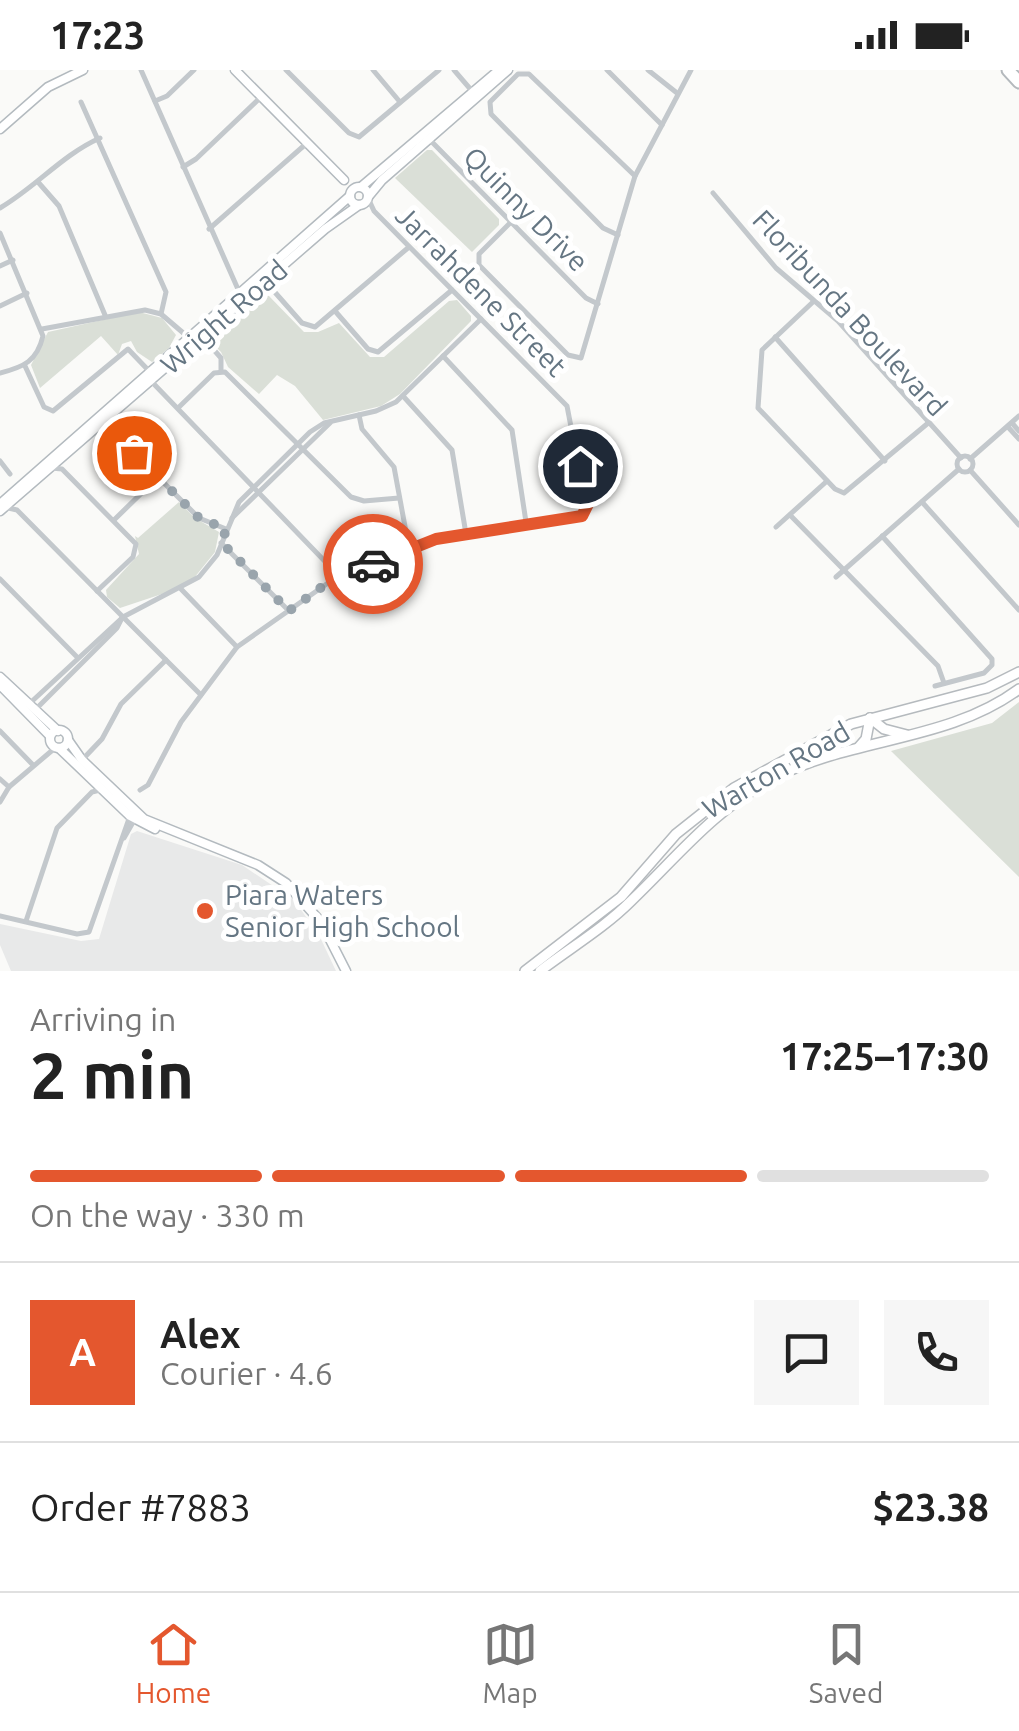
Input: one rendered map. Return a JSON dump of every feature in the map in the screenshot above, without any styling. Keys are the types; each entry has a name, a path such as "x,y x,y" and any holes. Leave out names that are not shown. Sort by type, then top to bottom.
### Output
{"highway":[{"path":"1008,70 1019,82"}],"main road":[{"path":"0,129 48,87 72,72 83,70"},
{"path":"234,70 344,180"},
{"name":"Wright Road","path":"242,297 364,201 499,70"},
{"name":"Wright Road","path":"1,507 242,297 350,195 508,70"},
{"path":"360,187 364,201"},
{"path":"350,195 364,201"},
{"name":"Wright Road","path":"1,507 51,468 102,420"},
{"name":"Warton Road","path":"540,971 594,925 666,844 716,800 800,751 870,718 987,688 1019,672"},
{"path":"0,676 31,708 54,741"},
{"path":"0,684 104,790 134,815 258,865 286,883 316,914 346,971"},
{"path":"984,712 987,688 1004,693 1018,690"},
{"name":"Warton Road","path":"524,971 632,900 692,835 736,800 791,770 984,712 1018,690"},
{"path":"870,718 884,730 911,736"},
{"path":"856,749 866,740 870,718"},
{"path":"54,741 68,740 134,815"}],"street":[{"path":"142,70 242,297"},
{"path":"155,102 194,70"},
{"path":"286,70 352,136 364,134 440,70"},
{"path":"373,70 401,102"},
{"path":"454,70 475,95"},
{"path":"607,70 662,125"},
{"path":"648,70 678,94"},
{"path":"511,222 480,254 479,265 568,355 578,359 584,353 635,176 691,70"},
{"path":"618,235 603,228 490,114 490,102 518,74 529,74 635,176"},
{"path":"183,167 196,160 261,96"},
{"path":"81,102 166,292 160,314"},
{"path":"0,208 74,151 100,138"},
{"name":"Quinny Drive","path":"428,138 586,298 598,304"},
{"path":"209,228 307,144"},
{"path":"344,180 360,187"},
{"path":"344,180 350,195"},
{"path":"38,182 58,206 105,315"},
{"name":"Floribunda Boulevard","path":"712,192 776,268 845,329 961,458"},
{"name":"Jarrahdene Street","path":"364,201 569,410 588,504 584,514 526,522"},
{"path":"0,233 42,330 38,352 24,366 0,373"},
{"path":"265,281 306,326 318,326 409,246"},
{"path":"0,266 13,260"},
{"path":"335,312 368,350 378,352 452,290"},
{"path":"0,306 26,293"},
{"path":"814,301 762,350 758,408 840,492 848,492 927,424"},
{"path":"42,330 138,310 160,314 192,341"},
{"path":"31,708 135,607 181,589 207,569 222,543 234,508 317,427 384,408 402,396 481,319"},
{"path":"775,337 884,462"},
{"path":"206,342 221,358 221,371"},
{"path":"24,366 44,407 52,410 128,349 178,408 338,576"},
{"path":"140,790 148,785 176,729 238,647 338,576 409,548 526,522 510,426 444,356"},
{"path":"178,408 214,373 221,371 232,376 356,499 399,498"},
{"path":"402,396 452,450 466,534"},
{"path":"359,415 362,429 394,467 409,548"},
{"path":"836,578 959,469 961,458 970,459 1019,416"},
{"path":"102,420 199,518 226,529"},
{"path":"1010,424 1019,431"},
{"path":"1010,424 1019,439"},
{"path":"62,458 62,470"},
{"path":"970,459 970,470 1019,525"},
{"path":"0,461 10,474"},
{"path":"51,468 62,470 134,541 136,553 98,591"},
{"path":"959,469 970,470"},
{"path":"114,520 158,477"},
{"path":"776,527 828,481"},
{"path":"15,498 17,510"},
{"path":"922,502 1019,610"},
{"path":"1,507 17,510 201,696"},
{"path":"790,515 938,666 944,683"},
{"path":"882,536 992,659 984,673 935,686"},
{"path":"222,543 289,611"},
{"path":"0,579 80,660"},
{"path":"181,589 238,647"},
{"path":"82,760 102,739 121,704 166,660"},
{"path":"0,731 32,765"},
{"path":"0,802 54,741"},
{"path":"0,779 9,788"},
{"path":"26,921 57,828 92,792 94,780"},
{"path":"92,792 104,790"},
{"path":"0,916 77,934 89,932 134,815"}],"shaded area":[{"path":"427,150 432,150 499,219 499,225 472,252 395,178"},
{"path":"258,295 268,295 304,332 318,332 339,323 370,357 384,357 449,301 457,300 471,321 400,394 381,406 323,420 295,386 277,375 259,394 228,367 221,352 208,339"},
{"path":"139,312 162,318 176,335 169,348 152,362 137,352 131,341 122,344 118,355 101,336 40,388 31,365 48,332"},
{"path":"179,502 195,518 219,532 215,552 194,578 171,591 120,608 107,597 106,590 139,554 135,536 138,538"},
{"path":"1019,702 1019,877 891,751 992,723"},
{"name":"Piara Waters Senior High School","path":"137,831 242,865 294,900 319,935 336,971 11,971 0,945 0,924 81,941 99,939 131,834"}],"way so far":[{"path":"134,453 199,518 226,529 222,543 289,611 334,578 373,564"}],"place":[{"name":"Piara Waters Senior High School","path":"205,911"}],"route":[{"path":"373,564 436,539 582,516 588,504 580,466"}]}
